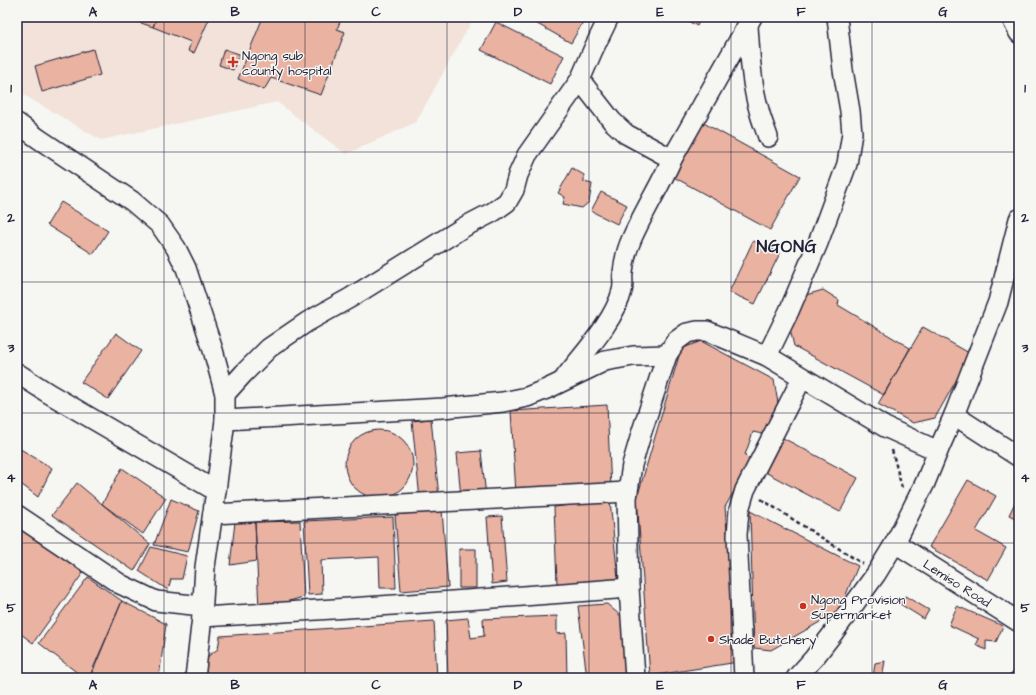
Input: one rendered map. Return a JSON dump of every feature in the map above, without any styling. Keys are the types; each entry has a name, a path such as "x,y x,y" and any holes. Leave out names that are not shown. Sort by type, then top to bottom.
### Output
{"street":[{"path":"225,394 269,348 307,322 350,298 464,227 493,212 507,202 514,190 518,175 527,155 580,80 609,17"},
{"path":"767,356 789,311 818,243 847,164 852,133 851,118 843,70 837,17"},
{"path":"1011,17 1019,33"},
{"path":"750,22 750,64 759,110 768,137"},
{"path":"562,382 606,325 617,306 622,290 626,255 633,237 672,159 750,22"},
{"path":"580,80 612,121 626,134 672,159"},
{"path":"17,123 132,201 160,225 176,248 186,268 213,350 225,394 225,420 205,566 195,678"},
{"path":"796,678 834,632 876,574 895,543 925,483 954,415 998,302 1019,219"},
{"path":"635,678 629,588 627,492 632,465 642,431 667,354 676,341 687,333 707,331 767,356 885,427 938,451"},
{"path":"225,420 443,408 503,402 527,397 605,361 633,356 667,354"},
{"path":"17,373 48,393 216,491"},
{"path":"744,678 737,535 739,510 745,490 802,378"},
{"path":"954,415 1019,456"},
{"path":"213,514 627,492"},
{"path":"17,515 120,584 156,601 202,612 326,610 629,588"},
{"name":"Lemiso Road","path":"895,543 1019,622"}],"path":[{"path":"885,427 903,487 900,494"},
{"path":"745,490 876,574"}],"shaded area":[{"name":"Ngong sub county hospital","path":"25,17 474,17 416,122 346,154 277,102 101,140 17,91 17,33"}],"building":[{"path":"136,17 157,17 153,27 135,21"},
{"path":"157,17 210,17 194,53 188,51 191,42 153,27"},
{"path":"263,17 342,17 337,29 345,32 321,95 271,78 264,90 238,79"},
{"path":"525,17 574,17 583,22 571,43"},
{"path":"681,17 701,17 697,26"},
{"path":"496,22 564,56 550,84 481,50"},
{"path":"93,49 100,75 42,92 35,66"},
{"path":"224,49 239,54 233,70 219,65"},
{"path":"700,121 800,176 770,230 670,175"},
{"path":"572,168 584,175 584,182 592,184 589,202 582,208 563,204 565,197 558,193"},
{"path":"601,192 627,205 617,224 591,211"},
{"path":"61,202 108,231 93,254 47,225"},
{"path":"753,241 780,253 755,304 729,292"},
{"path":"823,290 839,300 838,305 910,348 884,395 794,346 790,329 806,295"},
{"path":"923,327 971,354 935,418 913,423 878,404"},
{"path":"116,333 141,351 108,399 81,382"},
{"path":"701,341 774,380 779,409 767,435 753,432 745,455 751,461 725,507 738,662 650,676 637,498 681,349"},
{"path":"607,405 611,489 516,494 511,411"},
{"path":"431,419 439,497 420,499 412,421"},
{"path":"379,430 392,433 403,440 410,451 413,464 410,477 403,488 392,495 379,498 366,495 355,488 348,477 345,464 348,451 355,440 366,433"},
{"path":"783,438 858,478 840,512 765,472"},
{"path":"17,447 52,468 38,497 17,481"},
{"path":"481,451 486,496 461,498 457,453"},
{"path":"122,468 166,498 143,534 102,504"},
{"path":"968,480 996,496 976,531 1006,548 988,580 929,547"},
{"path":"77,483 150,544 134,571 52,515"},
{"path":"1019,494 1019,520 1009,515"},
{"path":"171,499 199,511 188,552 154,545"},
{"path":"610,500 618,579 557,584 554,507"},
{"path":"442,510 448,587 401,591 395,515"},
{"path":"750,511 858,566 839,611 771,650 754,648"},
{"path":"502,516 507,582 492,584 487,517"},
{"path":"393,517 396,588 380,588 379,557 321,560 322,594 308,595 304,521"},
{"path":"300,521 304,597 259,609 255,522"},
{"path":"235,522 255,522 257,561 230,565"},
{"path":"17,523 83,573 33,643 17,631"},
{"path":"151,547 187,556 182,579 171,579 168,590 139,571"},
{"path":"459,549 476,549 476,588 459,588"},
{"path":"88,577 122,601 89,678 84,678 39,643"},
{"path":"905,596 929,610 924,619 900,604"},
{"path":"122,601 166,624 159,678 90,678"},
{"path":"607,604 622,617 627,678 587,678 578,606"},
{"path":"957,606 1003,626 996,642 986,641 986,650 976,645 979,639 949,625"},
{"path":"557,616 557,634 566,633 567,678 448,678 446,620 468,618 471,638 484,636 483,619"},
{"path":"434,621 437,678 204,678 208,656 218,649 220,636"},
{"path":"885,661 882,678 873,678 875,663"},
{"path":"1019,667 1019,678 1007,678"}],"place":[{"name":"Ngong sub county hospital","path":"233,62"},
{"name":"Ngong Provision Supermarket","path":"803,606"},
{"name":"Shade Butchery","path":"711,639"}],"district":[{"name":"NGONG","path":"787,246"}]}
